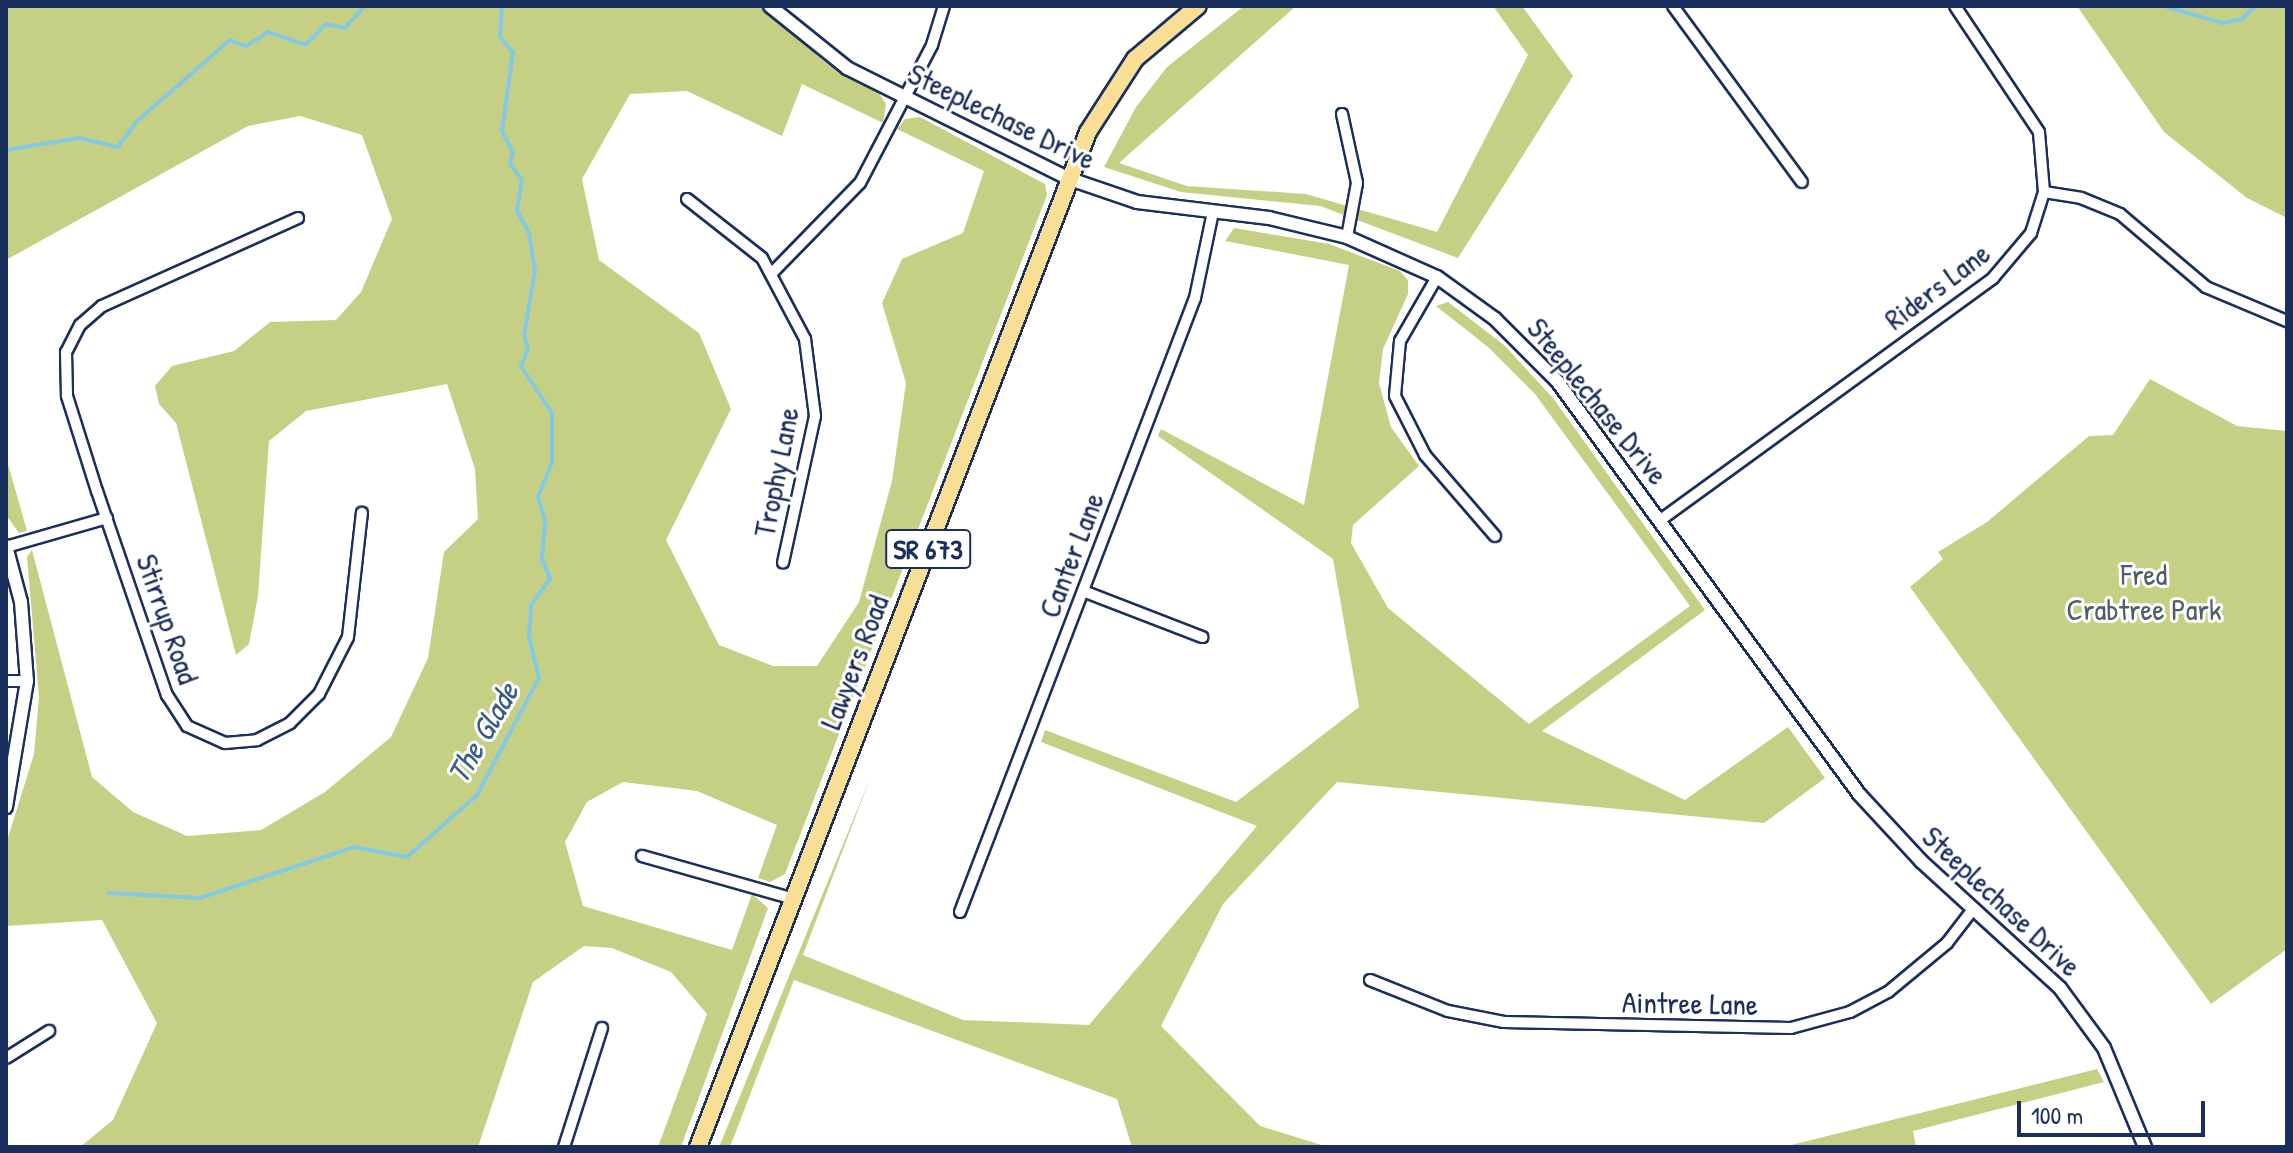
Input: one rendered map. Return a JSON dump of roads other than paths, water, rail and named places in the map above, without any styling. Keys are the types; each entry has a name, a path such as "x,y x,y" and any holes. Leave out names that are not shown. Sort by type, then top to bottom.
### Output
{"main road":[{"name":"Lawyers Road","path":"698,1147 1070,179 1118,81 1158,36 1198,6"}],"street":[{"name":"Steeplechase Drive","path":"770,6 816,47 903,98 1070,179 1137,202 1213,212 1347,237 1437,277 1531,352 1859,794 1974,908 2044,971 2089,1025 2123,1084 2145,1147"},
{"path":"773,272 860,183 903,98 944,6"},
{"path":"1673,6 1802,182"},
{"name":"Riders Lane","path":"1659,521 1993,278 2031,233 2044,192 2044,152 2032,114 1955,6"},
{"path":"1342,114 1357,183 1347,237"},
{"path":"2044,192 2111,209 2206,287 2287,321"},
{"name":"Trophy Lane","path":"687,199 747,244 773,272 805,339 814,388 812,442 783,563"},
{"name":"Canter Lane","path":"960,912 1195,298 1213,212"},
{"name":"Stirrup Road","path":"298,218 102,306 80,325 66,352 64,381 107,518 177,712 198,734 241,743 290,723 331,677 354,611 362,513"},
{"path":"1437,277 1400,341 1395,396 1425,455 1495,536"},
{"path":"6,807 27,681 21,602 6,547 107,518"},
{"path":"1083,591 1202,637"},
{"path":"6,681 27,681"},
{"path":"642,856 794,899"},
{"name":"Aintree Lane","path":"1370,980 1448,1011 1504,1022 1791,1028 1850,1012 1888,992 1947,943 1974,908"},
{"path":"564,1147 602,1028"},
{"path":"6,1058 49,1031"}],"waterway":[{"path":"6,150 79,138 118,147 136,122 230,40 246,46 268,32 305,45 326,24 345,28 364,6"},
{"name":"The Glade","path":"108,893 200,898 354,847 407,857 477,795 539,678 529,637 531,605 550,579 542,558 545,520 538,497 552,462 552,413 521,366 528,349 524,335 535,271 529,233 517,210 522,180 510,164 513,152 502,131 513,52 500,37 502,6"},
{"path":"2164,6 2222,23 2242,19 2256,6"}],"park label":[{"name":"Fred Crabtree Park","path":"2144,591"}]}
